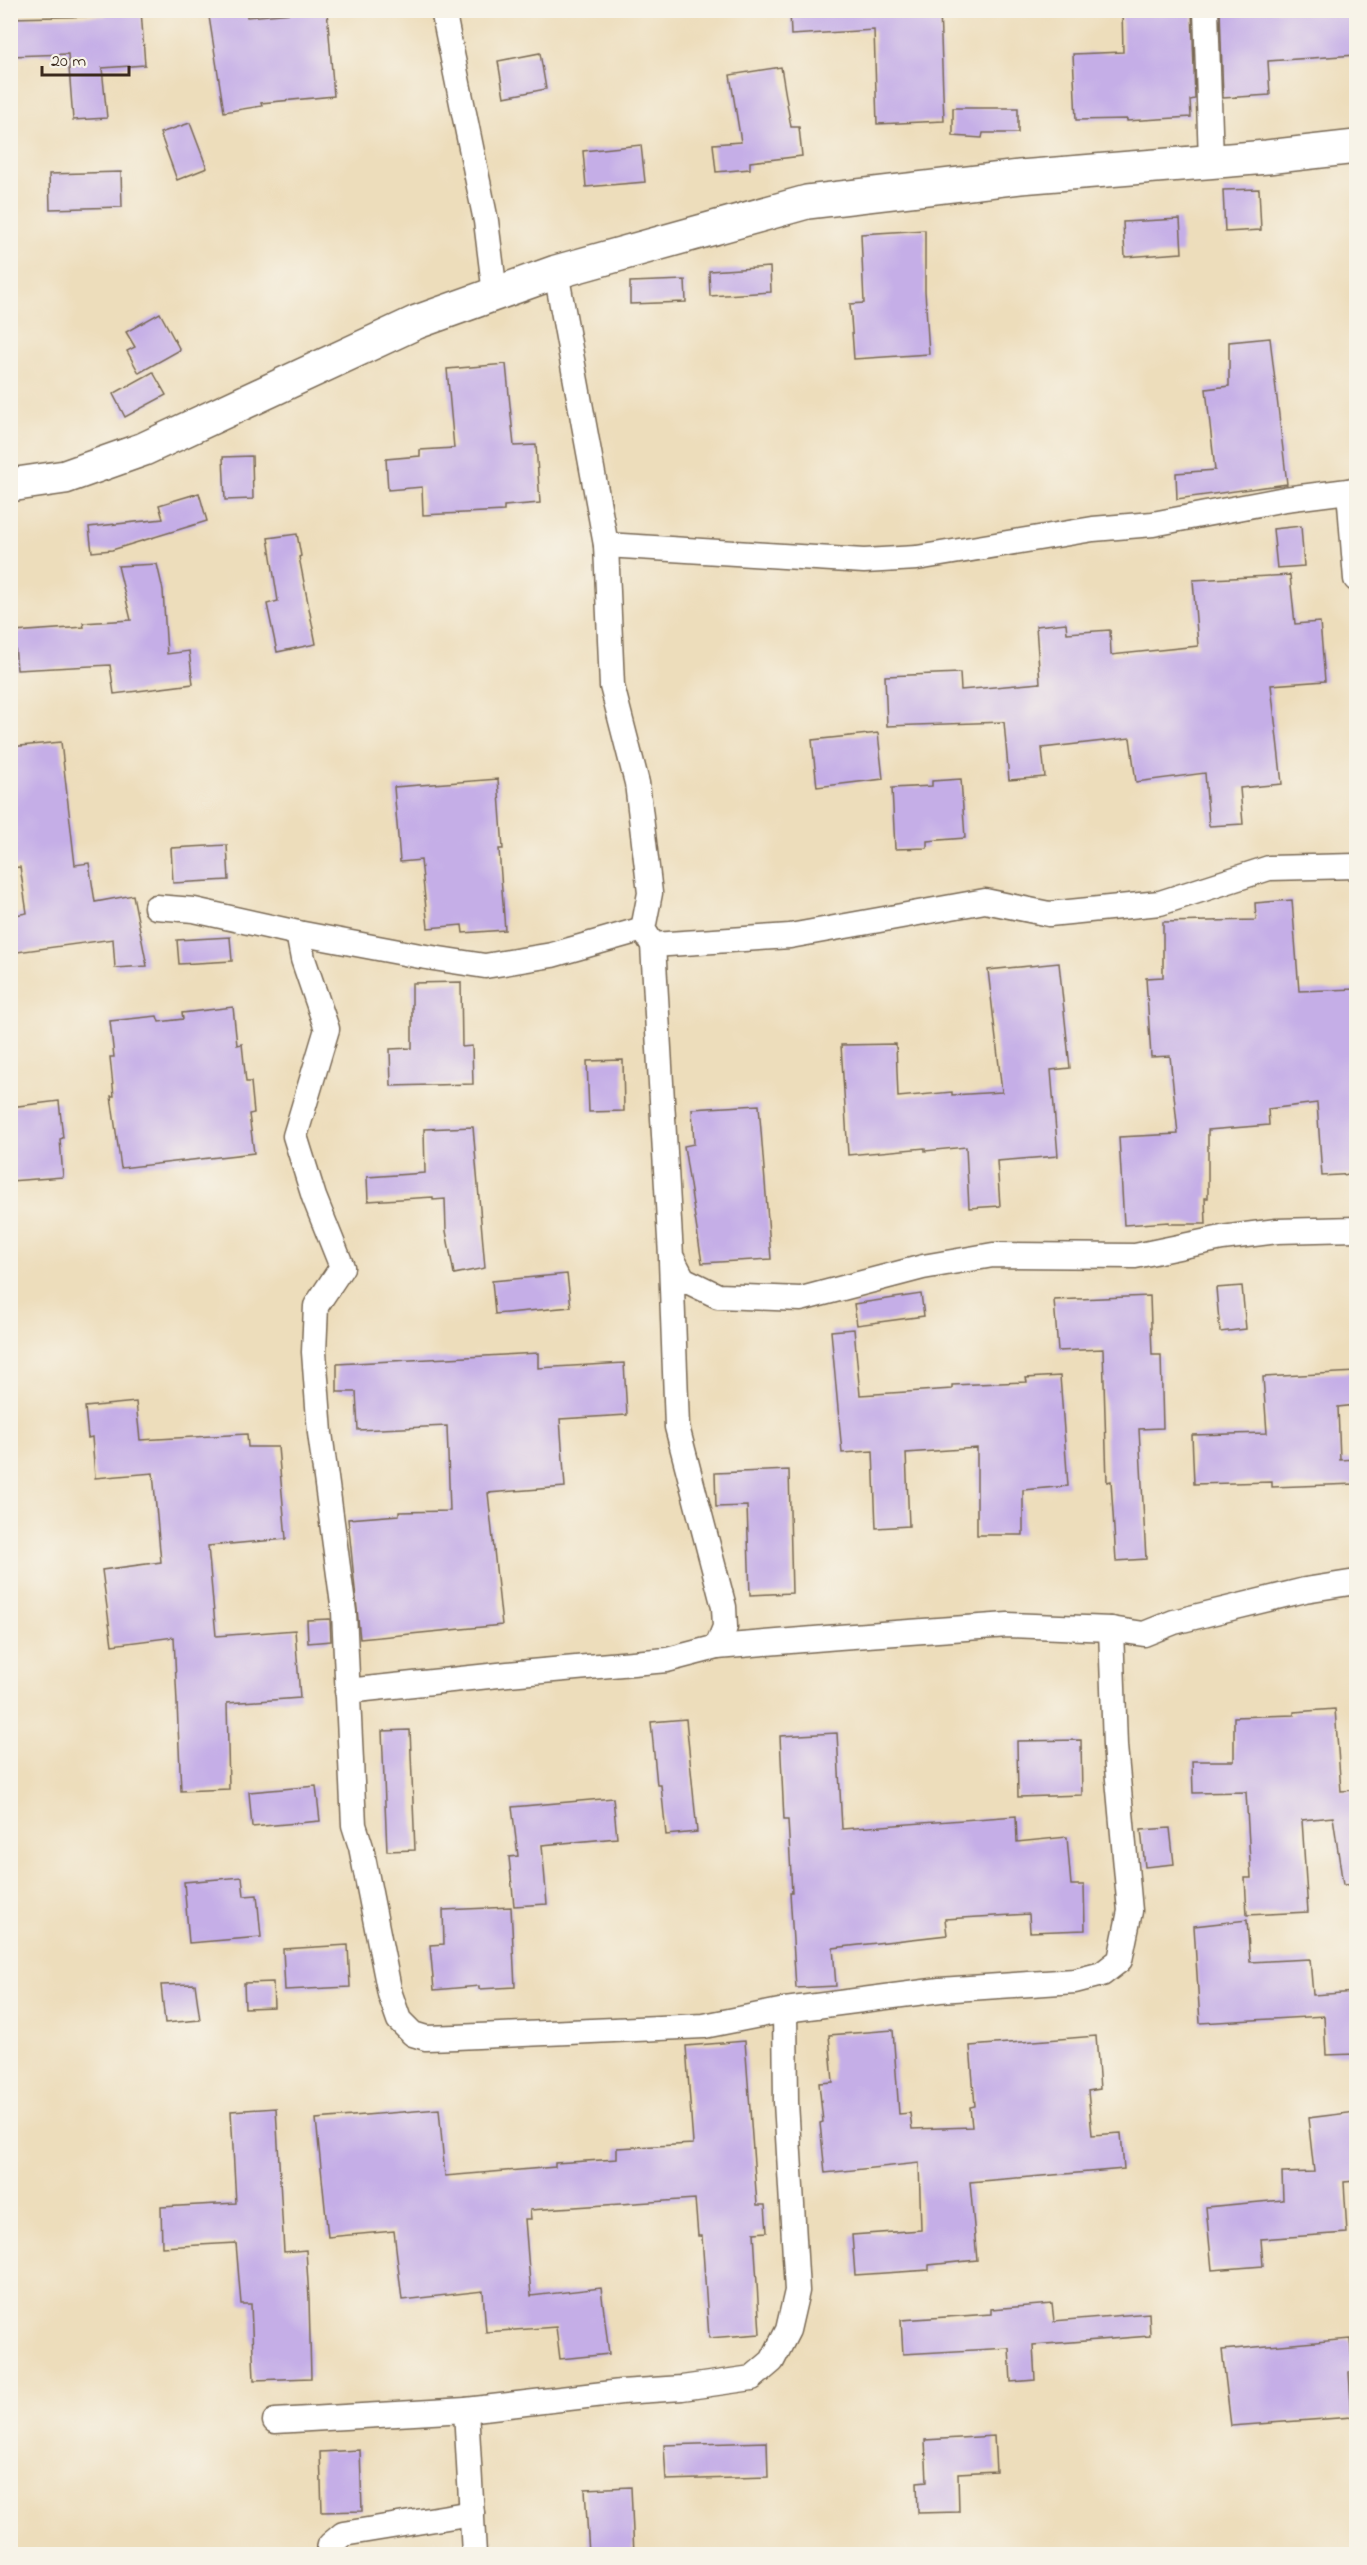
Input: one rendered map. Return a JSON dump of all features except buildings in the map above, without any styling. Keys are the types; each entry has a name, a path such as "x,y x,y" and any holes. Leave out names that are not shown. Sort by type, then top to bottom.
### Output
{"street":[{"path":"443,10 486,221 495,294"},
{"path":"1206,10 1211,161"},
{"path":"10,485 65,477 144,449 417,322 556,272 807,202 1020,177 1356,147"},
{"path":"556,272 606,545 612,686 637,783 650,893 648,937 671,1256 677,1427 724,1607 725,1627 717,1647"},
{"path":"606,545 864,561 917,558 1093,529 1153,524 1285,498 1353,490 1356,579"},
{"path":"156,907 194,910 298,933 485,966 648,937 790,936 985,901 1049,914 1160,903 1269,868 1356,866"},
{"path":"298,933 303,959 327,1029 295,1136 314,1197 342,1267 316,1306 314,1352 321,1433 344,1612 354,1826 362,1847 390,1994 399,2020 413,2034 426,2038 704,2026 785,2010 940,1990 1075,1981 1102,1974 1120,1960 1130,1911 1115,1746 1112,1629"},
{"path":"671,1256 683,1279 718,1296 801,1299 923,1268 993,1256 1135,1256 1222,1238 1277,1231 1356,1230"},
{"path":"347,1692 508,1674 667,1660 717,1647 1008,1626 1112,1629 1144,1634 1174,1622 1305,1590 1356,1582"},
{"path":"275,2421 466,2410 621,2392 682,2388 752,2378 772,2361 788,2330 797,2291 786,2102 785,2010"},
{"path":"466,2410 474,2554"},
{"path":"328,2554 330,2545 343,2534 472,2513"}]}
